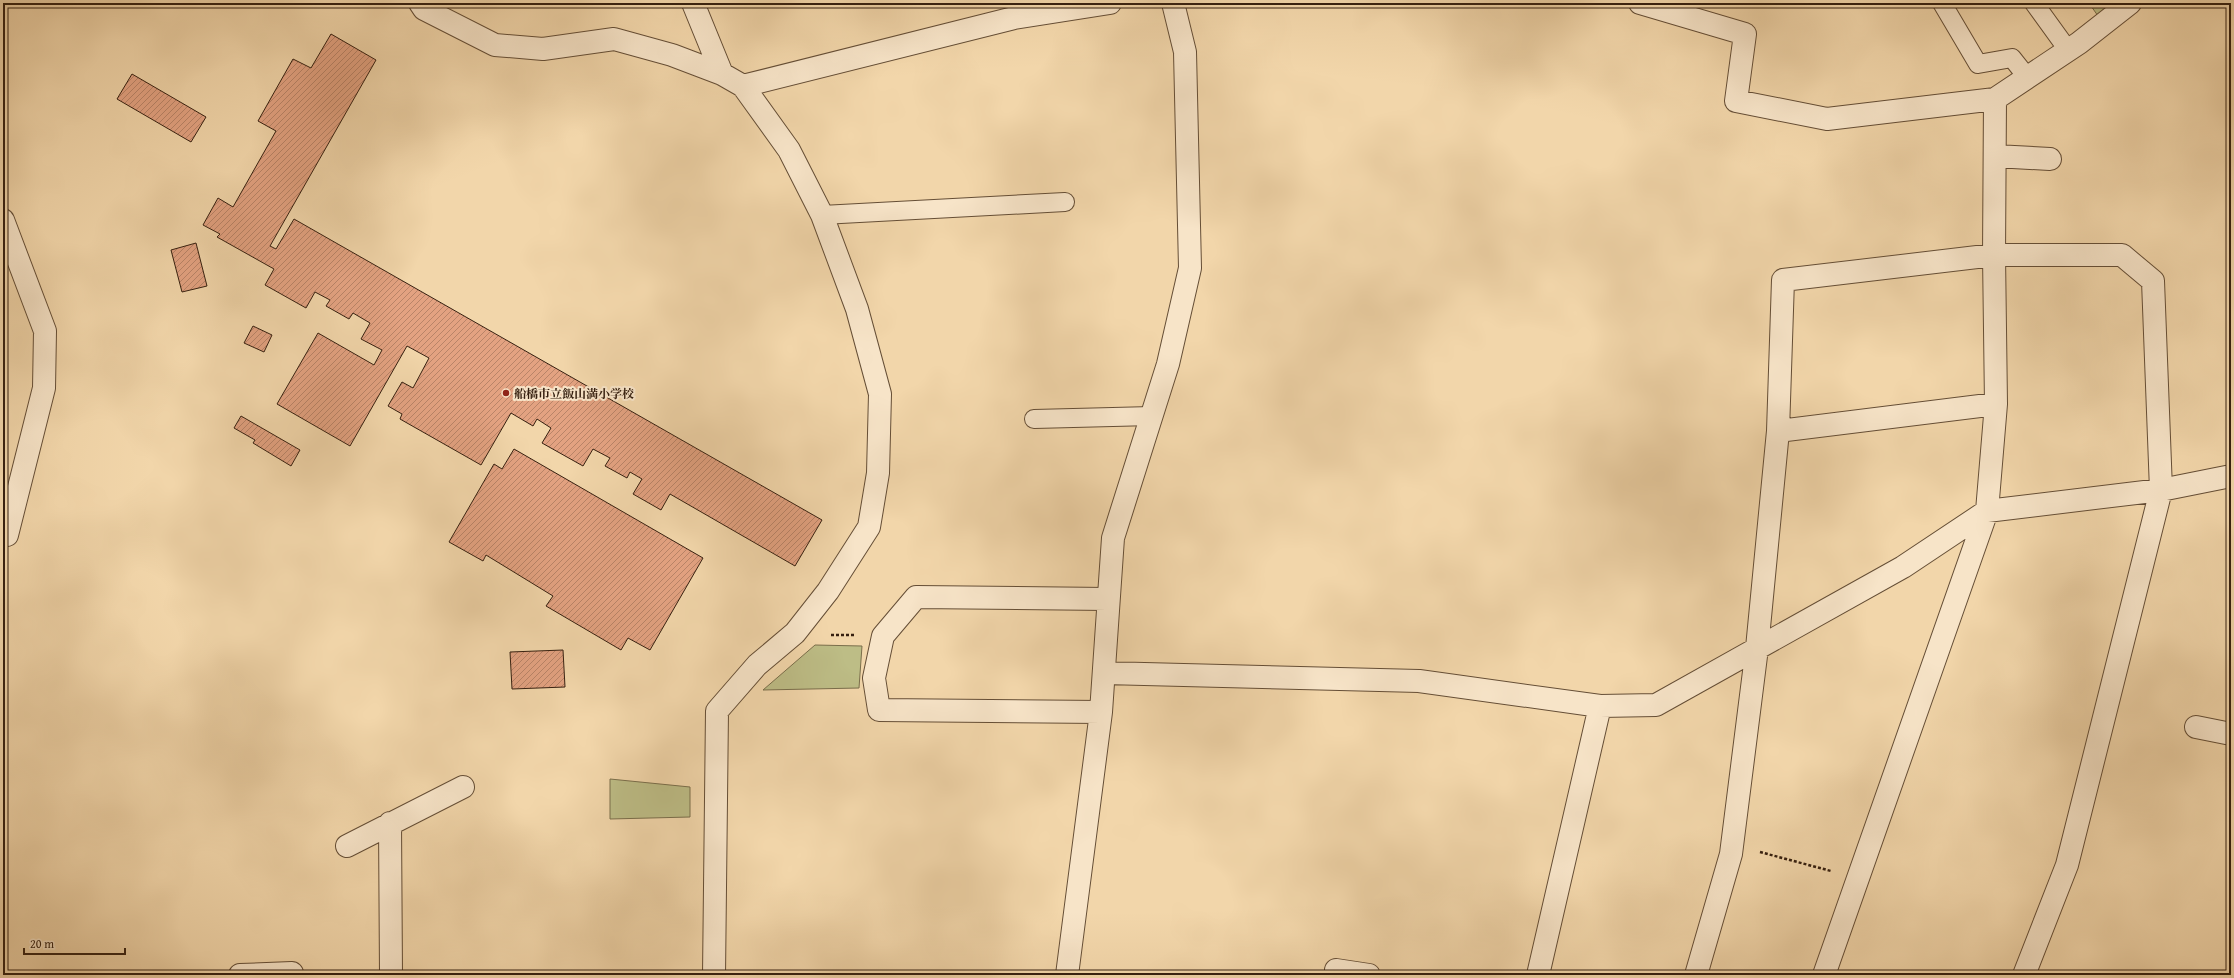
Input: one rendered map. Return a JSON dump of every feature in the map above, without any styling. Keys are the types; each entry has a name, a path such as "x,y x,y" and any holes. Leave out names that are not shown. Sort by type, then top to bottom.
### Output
{"street":[{"path":"420,3 424,9 495,45 543,49 614,39 672,55 722,74 743,86 789,150 822,215 856,309 880,394 878,473 869,527 828,591 795,634 757,665 717,711 714,975"},
{"path":"693,3 722,74"},
{"path":"743,86 1012,10 1110,3"},
{"path":"1067,975 1101,712 1107,600 1113,538 1168,364 1190,268 1185,52 1173,3"},
{"path":"1640,3 1745,34 1736,101 1827,119 1995,99 2068,50 2130,3"},
{"path":"1824,975 1987,511 1996,404 1994,255 1995,99"},
{"path":"1995,156 2050,158"},
{"path":"3,220 45,331 44,388 6,535"},
{"path":"1696,975 1732,845 1757,648 1778,431 1783,280 1994,255 2122,255 2153,281 2161,490 2067,865 2024,975"},
{"path":"1778,431 1996,404"},
{"path":"1104,673 1419,681 1600,706 1656,705 1903,567 1987,511 2161,490 2231,476"},
{"path":"1101,712 879,710 874,678 883,636 916,597 1107,600"},
{"path":"1538,975 1600,706"},
{"path":"2196,727 2231,734"},
{"path":"347,846 463,787"},
{"path":"390,823 390,975"},
{"path":"1336,975 1336,970 1369,975"},
{"path":"240,975 292,972 292,975"}],"lane":[{"path":"1942,3 1978,64 2012,58 2027,77"},
{"path":"2034,3 2068,50"},
{"path":"822,215 1065,202"},
{"path":"1034,418 1152,416"}],"path":[{"path":"795,634 883,636"},
{"path":"1732,845 1858,878"}],"green space":[{"path":"2089,3 2116,3 2098,16"},
{"path":"815,645 862,646 859,688 763,690"},
{"path":"610,779 690,787 690,817 610,819"}],"building":[{"path":"331,34 376,60 270,246 276,249 294,219 822,520 795,566 670,494 661,510 633,494 642,479 630,472 627,478 605,466 610,458 593,449 583,466 542,443 551,428 537,419 533,426 511,413 481,465 400,419 402,414 388,406 402,382 413,388 429,358 407,346 350,446 277,404 318,333 374,365 382,350 361,339 370,323 353,313 349,319 326,306 330,300 315,292 306,308 265,285 274,269 217,237 220,234 203,225 218,198 233,207 276,131 258,121 293,59 311,68"},
{"path":"132,74 206,117 191,142 117,99"},
{"path":"196,243 207,286 182,292 171,250"},
{"path":"253,326 272,335 264,352 244,343"},
{"path":"241,416 300,450 291,466 253,443 255,440 234,428"},
{"path":"514,449 703,558 650,650 628,638 621,650 546,606 553,596 486,555 483,561 449,542 494,464 502,469"},
{"path":"563,650 565,687 512,689 510,652"}],"place":[{"name":"船橋市立飯山満小学校","path":"506,393"}]}
